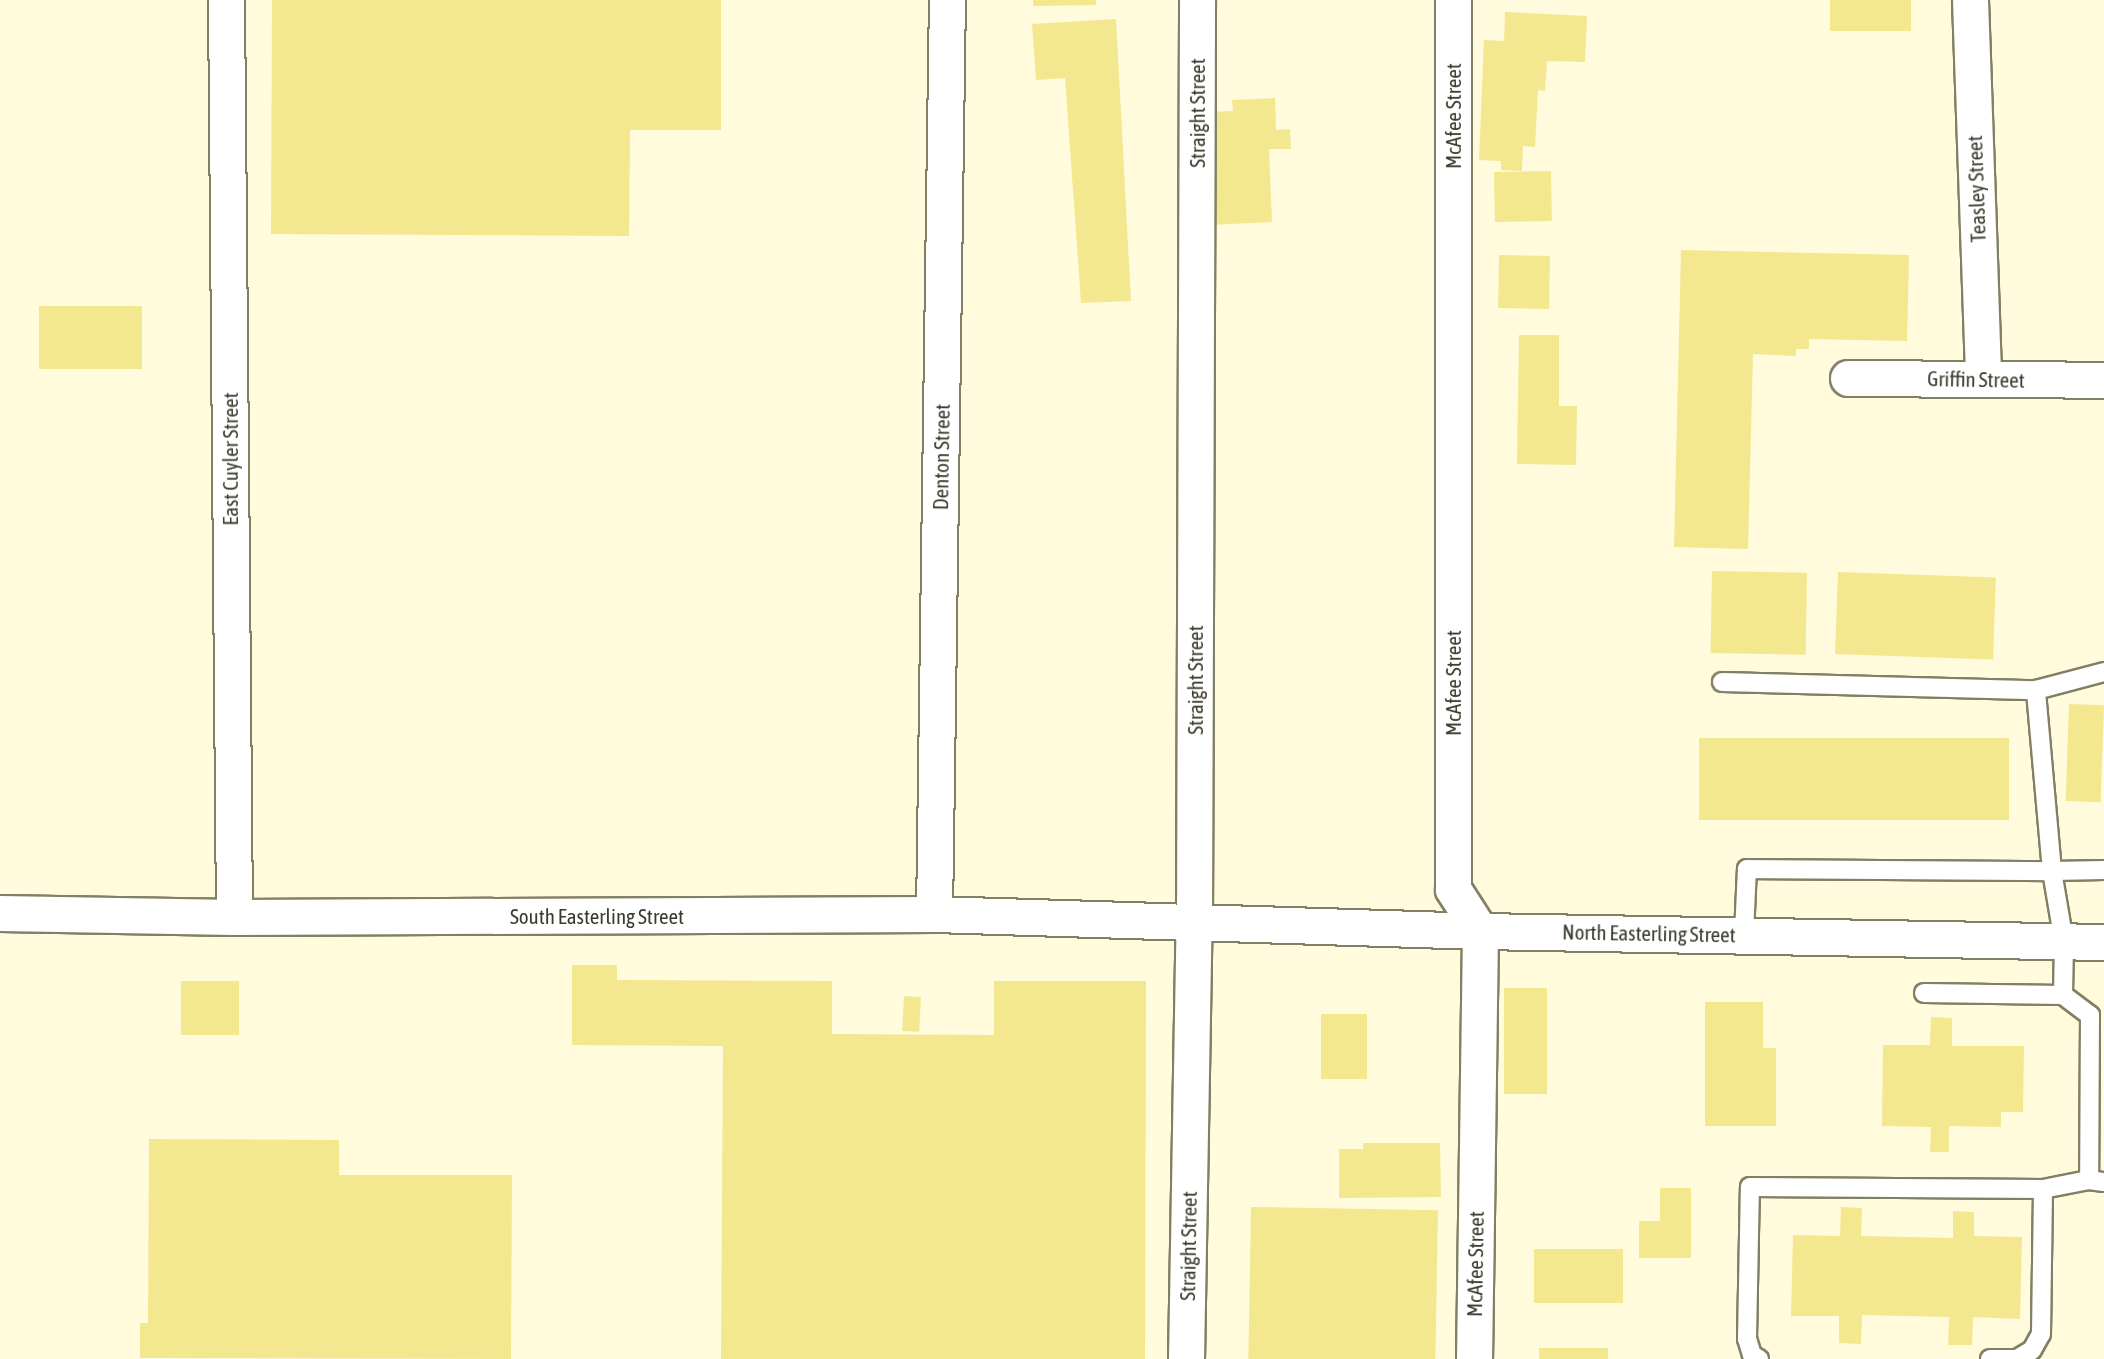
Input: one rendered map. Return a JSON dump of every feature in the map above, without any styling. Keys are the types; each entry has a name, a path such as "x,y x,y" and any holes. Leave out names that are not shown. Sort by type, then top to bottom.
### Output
{"street":[{"name":"East Cuyler Street","path":"226,0 234,917"},
{"name":"Denton Street","path":"934,914 947,0"},
{"name":"Straight Street","path":"1186,1359 1194,921 1197,0"},
{"name":"McAfee Street","path":"1453,0 1453,889 1480,931 1474,1359"},
{"name":"Teasley Street","path":"1970,0 1983,379"},
{"name":"Griffin Street","path":"1848,378 2104,380"},
{"name":"South Easterling Street","path":"0,913 234,917 934,914 1194,921"},
{"name":"North Easterling Street","path":"1194,921 1480,931 2104,942"}],"lane":[{"path":"1722,682 2036,690 2104,672"},
{"path":"2036,690 2052,871 2064,942 2063,996"},
{"path":"1744,934 1747,869 2104,870"},
{"path":"1759,1359 1752,1355 1747,1339 1750,1187 2043,1189 2097,1181 2097,1011 2063,996 1924,993"},
{"path":"1990,1359 2017,1359 2032,1350 2041,1334 2043,1189"}],"building":[{"path":"272,0 721,0 721,130 630,130 629,236 271,234"},
{"path":"1033,0 1096,0 1096,5 1033,6"},
{"path":"1830,0 1911,0 1911,31 1830,31"},
{"path":"1505,12 1587,16 1585,62 1547,61 1545,91 1538,90 1535,147 1523,146 1522,171 1501,170 1501,161 1479,160 1484,40 1504,41"},
{"path":"1116,19 1131,301 1081,303 1065,78 1036,80 1032,24"},
{"path":"1275,98 1276,130 1290,129 1291,149 1269,149 1272,222 1210,225 1205,112 1233,111 1232,100"},
{"path":"1551,171 1552,221 1495,222 1494,172"},
{"path":"1681,250 1909,255 1907,341 1809,339 1809,349 1796,349 1796,356 1753,354 1748,549 1674,547"},
{"path":"1499,255 1550,256 1549,309 1498,308"},
{"path":"39,306 142,306 142,369 39,369"},
{"path":"1519,335 1559,335 1559,406 1577,406 1576,465 1517,464"},
{"path":"1712,571 1807,573 1806,655 1711,653"},
{"path":"1838,572 1996,578 1993,659 1835,654"},
{"path":"2069,704 2104,705 2101,802 2066,801"},
{"path":"1699,738 2009,738 2009,820 1699,820"},
{"path":"572,965 617,965 617,980 832,981 832,1034 994,1035 994,981 1146,981 1145,1359 721,1359 723,1046 572,1045"},
{"path":"181,981 239,981 239,1035 181,1035"},
{"path":"1504,988 1547,988 1547,1094 1504,1094"},
{"path":"904,996 921,997 919,1032 902,1031"},
{"path":"1705,1002 1763,1002 1763,1048 1776,1048 1776,1126 1705,1126"},
{"path":"1321,1014 1367,1014 1367,1079 1321,1079"},
{"path":"1931,1017 1952,1018 1952,1046 2024,1046 2023,1112 2001,1112 2001,1127 1949,1126 1949,1152 1930,1152 1931,1127 1882,1126 1883,1045 1930,1045"},
{"path":"149,1139 339,1140 339,1175 512,1175 511,1359 140,1358 140,1323 148,1323"},
{"path":"1363,1143 1440,1143 1441,1197 1339,1198 1339,1149 1363,1149"},
{"path":"1660,1188 1691,1188 1691,1258 1639,1258 1639,1221 1660,1221"},
{"path":"1251,1207 1438,1210 1435,1359 1248,1359"},
{"path":"1841,1207 1862,1208 1861,1236 1953,1238 1953,1211 1974,1212 1974,1236 2022,1237 2020,1319 1973,1317 1972,1345 1948,1345 1949,1317 1862,1315 1861,1344 1839,1343 1839,1316 1791,1316 1793,1235 1840,1236"},
{"path":"1534,1249 1623,1249 1623,1303 1534,1303"},
{"path":"1539,1348 1608,1348 1608,1359 1539,1359"}]}
